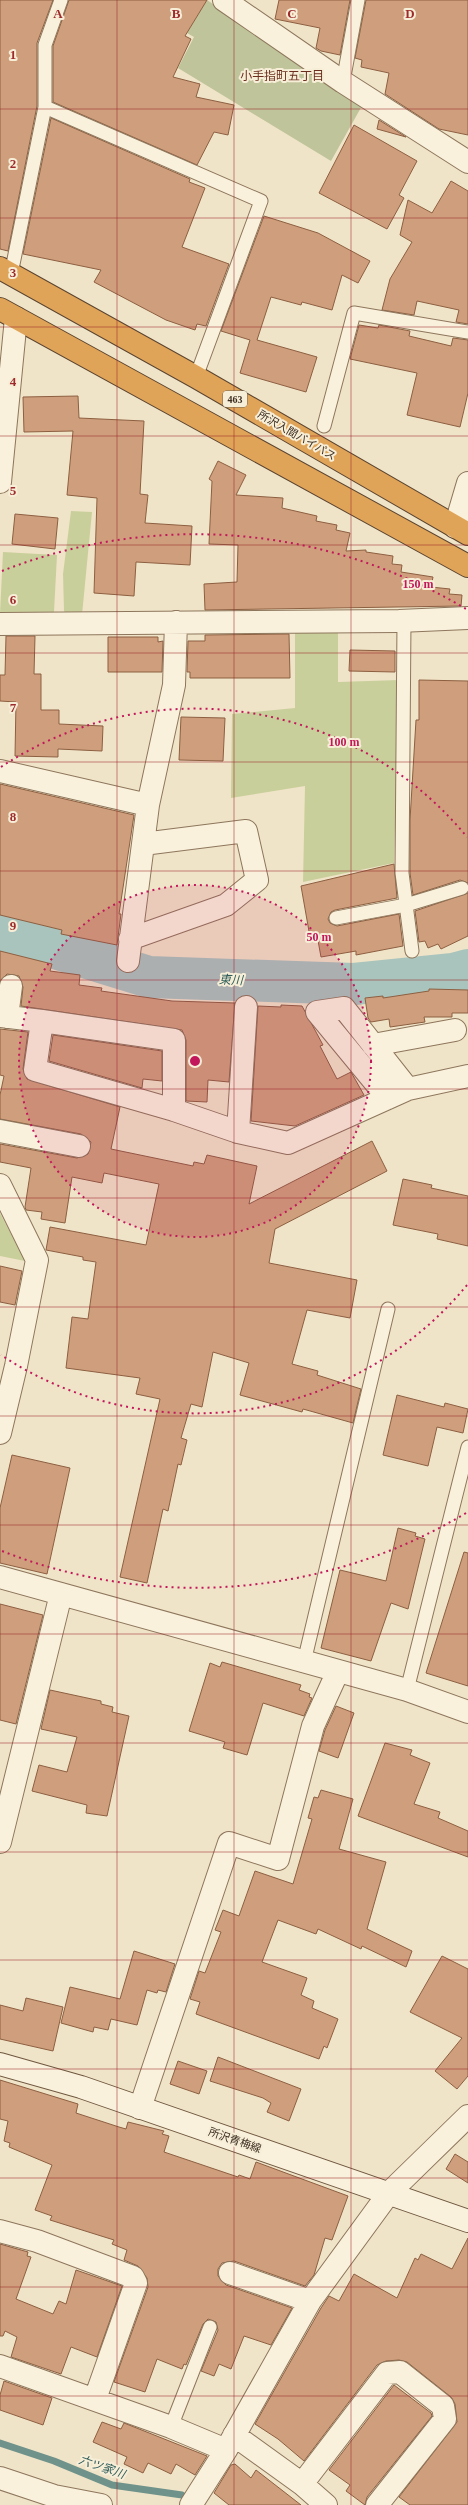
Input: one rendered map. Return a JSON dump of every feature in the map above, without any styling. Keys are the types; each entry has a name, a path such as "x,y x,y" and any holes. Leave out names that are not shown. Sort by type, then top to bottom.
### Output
{"highway":[{"name":"所沢入間バイパス","path":"5,271 196,377 462,531"},
{"path":"8,313 468,566"}],"street":[{"path":"224,0 343,82 468,162"},
{"path":"0,482 8,313"},
{"path":"462,531 468,483"},
{"path":"0,624 404,621 468,618"},
{"path":"128,961 148,805 174,685 176,622"},
{"path":"0,771 148,805"},
{"path":"130,939 226,905 257,880 246,831 143,844"},
{"path":"11,986 3,1017 42,1021 174,1040 174,1110"},
{"path":"238,1132 246,1007"},
{"path":"388,1098 317,1012 344,1008 408,1089"},
{"path":"42,1021 35,1070 174,1110 238,1132 288,1143 408,1089 468,1076"},
{"path":"373,1045 455,1030"},
{"path":"0,1132 79,1146"},
{"path":"0,1185 36,1260 16,1366 0,1433"},
{"path":"0,1576 407,1690 468,1712"},
{"path":"0,1842 62,1594"},
{"path":"140,2108 229,1843 278,1859 313,1726 338,1671"},
{"name":"所沢青梅線","path":"0,2064 81,2087 468,2221"},
{"path":"197,2496 230,2443 310,2301 389,2193 468,2116"},
{"path":"0,2231 37,2241 133,2278 136,2283 95,2399"},
{"path":"230,2273 310,2301"},
{"path":"0,2366 171,2427 230,2443 302,2484 326,2505"},
{"path":"302,2484 387,2373 400,2372 443,2406 445,2419 377,2505"},
{"path":"0,2478 49,2501 101,2505"}],"lane":[{"path":"5,271 44,107 46,45 61,0"},
{"path":"343,82 358,0"},
{"path":"44,107 261,201 196,377"},
{"path":"324,426 354,313 468,332"},
{"path":"404,621 402,874 412,951"},
{"path":"336,918 406,905 462,888"},
{"path":"304,1662 388,1309"},
{"path":"407,1690 468,1447"},
{"path":"171,2427 210,2327"}],"green space":[{"path":"207,0 363,104 331,161 178,68 194,37 187,33"},
{"path":"71,511 92,512 82,615 66,614 64,611 63,574"},
{"path":"3,552 57,555 54,612 50,615 0,613"},
{"path":"338,632 338,682 399,680 394,863 303,882 305,786 231,798 232,714 295,708 295,633"},
{"path":"0,1213 25,1261 0,1256"}],"building":[{"path":"0,0 53,0 37,43 37,106 8,251 0,249"},
{"path":"69,0 207,0 185,36 191,39 173,77 200,84 196,97 234,105 228,135 214,132 197,165 53,102 53,46"},
{"path":"279,0 350,0 340,55 321,51 316,48 320,28 275,19"},
{"path":"366,0 468,0 468,135 439,129 385,94 389,73 361,67 362,60 355,58"},
{"path":"51,118 190,179 189,182 205,188 182,247 229,264 206,326 197,324 195,330 166,320 94,282 101,270 23,254"},
{"path":"379,120 406,137 377,129"},
{"path":"354,125 417,161 399,195 404,198 387,229 319,193"},
{"path":"451,181 468,191 468,324 456,322 459,310 417,301 414,315 382,310 390,279 412,242 400,235 408,200 432,213"},
{"path":"264,216 318,233 370,261 358,283 342,275 332,310 302,302 301,305 271,297 257,340 317,357 306,392 240,373 250,340 221,331"},
{"path":"359,325 378,328 379,325 410,331 409,336 451,346 453,338 468,340 468,393 460,427 407,415 417,373 350,359"},
{"path":"78,396 79,418 144,421 140,494 148,495 145,523 192,526 190,565 136,562 134,596 94,593 97,498 67,495 73,431 24,432 23,397"},
{"path":"218,461 246,475 236,495 283,498 282,508 317,516 316,521 337,525 336,530 350,533 346,551 366,550 366,552 393,556 392,564 402,565 401,572 433,577 431,587 450,589 449,594 462,595 461,606 205,610 204,584 237,582 238,545 209,544 212,481 209,479"},
{"path":"15,514 58,518 55,549 12,544"},
{"path":"289,634 290,678 190,678 190,672 187,672 188,641 205,641 205,635"},
{"path":"6,636 35,636 34,674 41,674 41,710 59,710 59,724 103,726 102,751 58,749 58,757 15,756 16,702 0,701 0,675 5,675"},
{"path":"108,637 158,637 158,642 163,641 162,672 108,672"},
{"path":"350,650 395,651 395,672 349,671"},
{"path":"419,680 468,681 468,883 460,880 413,895 410,873 410,820 416,720 419,720"},
{"path":"181,717 225,718 223,761 179,760"},
{"path":"0,784 134,815 119,914 121,914 117,945 61,934 62,930 0,915"},
{"path":"394,864 397,898 335,910 331,912 328,919 330,923 337,926 399,914 403,946 356,955 356,951 321,957 317,935 310,937 301,886"},
{"path":"468,893 468,936 441,949 438,944 428,948 425,941 419,942 415,911"},
{"path":"0,951 52,964 50,971 80,975 79,985 102,988 101,991 172,1001 235,1003 229,1082 208,1080 207,1102 186,1101 186,1040 182,1030 21,1006 23,987 19,976 7,974 0,981"},
{"path":"429,989 468,990 468,1013 452,1013 452,1017 424,1017 425,1022 390,1027 389,1019 371,1022 368,1018 365,998 383,996 383,998 429,991"},
{"path":"281,1005 302,1006 323,1045 320,1046 337,1079 351,1072 364,1095 295,1126 251,1121 258,1006 281,1007"},
{"path":"0,1029 28,1032 23,1069 27,1079 120,1107 111,1149 193,1166 194,1162 204,1164 207,1155 257,1166 249,1204 372,1141 387,1171 275,1229 269,1263 357,1280 350,1318 307,1310 292,1364 318,1371 317,1375 361,1389 353,1423 303,1409 302,1412 240,1395 249,1363 213,1352 202,1407 191,1404 181,1438 187,1440 181,1465 178,1464 168,1511 163,1509 147,1583 120,1577 160,1399 136,1394 140,1378 66,1368 72,1317 88,1319 96,1262 83,1260 83,1257 46,1250 50,1227 146,1245 159,1184 104,1173 102,1183 72,1177 65,1223 41,1219 42,1212 26,1210 25,1207 31,1168 0,1162 0,1144 77,1158 88,1154 91,1142 81,1134 0,1119 0,1095 4,1076 0,1075"},
{"path":"53,1035 162,1051 162,1081 143,1079 142,1088 49,1061"},
{"path":"403,1179 432,1185 431,1188 468,1196 468,1246 437,1239 438,1234 393,1225"},
{"path":"0,1266 22,1271 15,1305 0,1302"},
{"path":"397,1395 444,1407 445,1403 468,1409 463,1433 437,1427 428,1466 383,1455"},
{"path":"12,1455 70,1468 47,1574 0,1563 0,1508"},
{"path":"398,1528 416,1533 415,1536 425,1539 408,1609 391,1603 371,1661 321,1648 340,1570 386,1581"},
{"path":"464,1552 468,1553 468,1686 426,1673"},
{"path":"0,1604 43,1615 16,1724 0,1720"},
{"path":"222,1662 301,1685 299,1690 310,1694 309,1697 312,1698 304,1716 263,1703 247,1755 223,1748 225,1742 189,1731 210,1663 220,1667"},
{"path":"50,1690 101,1701 101,1704 113,1707 112,1712 129,1716 107,1816 86,1813 87,1805 32,1791 39,1765 67,1772 77,1737 41,1729"},
{"path":"336,1706 354,1713 338,1758 319,1751 325,1730"},
{"path":"385,1743 412,1750 410,1755 430,1763 414,1804 440,1812 438,1818 468,1831 468,1857 358,1816"},
{"path":"321,1790 353,1799 339,1849 386,1862 367,1929 412,1951 406,1967 362,1946 361,1949 318,1929 316,1934 278,1920 262,1962 307,1978 301,1995 314,2001 312,2008 338,2019 327,2048 324,2046 319,2059 196,2014 200,2002 190,1999 199,1971 205,1973 221,1932 215,1930 223,1910 239,1916 255,1871 293,1884 312,1819 308,1818 314,1797 318,1798"},
{"path":"134,1951 175,1964 166,1992 158,1990 157,1993 147,1990 137,2025 111,2019 108,2030 94,2027 93,2032 61,2023 70,1987 120,1999"},
{"path":"442,1956 468,1969 468,2076 457,2089 435,2071 462,2038 410,2012"},
{"path":"26,1998 63,2007 53,2051 0,2039 0,2005 23,2011"},
{"path":"218,2057 301,2089 289,2121 267,2112 271,2103 263,2098 210,2081"},
{"path":"178,2061 207,2071 199,2094 170,2084"},
{"path":"0,2080 78,2104 76,2113 119,2127 126,2129 128,2122 164,2131 162,2134 169,2136 164,2152 238,2177 239,2175 250,2179 256,2162 348,2196 332,2240 325,2238 314,2275 305,2286 234,2261 222,2263 218,2269 218,2276 226,2285 292,2308 271,2345 244,2336 231,2369 219,2364 214,2376 201,2371 218,2330 216,2322 208,2319 203,2324 186,2365 184,2364 182,2369 157,2359 145,2392 114,2382 148,2287 147,2278 138,2266 124,2260 127,2250 112,2244 114,2240 50,2220 52,2216 35,2210 52,2165 9,2147 10,2143 4,2141 8,2121 0,2119"},
{"path":"455,2154 468,2162 468,2183 446,2169"},
{"path":"468,2238 468,2505 410,2505 399,2497 457,2422 455,2404 451,2397 407,2362 399,2360 386,2361 377,2365 304,2461 278,2439 255,2424 321,2308 329,2296 339,2301 354,2274 397,2298 415,2258 418,2260 421,2254 452,2269"},
{"path":"0,2244 28,2252 27,2256 31,2257 16,2299 53,2314 59,2301 66,2304 76,2270 122,2286 97,2357 71,2347 61,2374 11,2357 17,2337 5,2331 3,2336 0,2336"},
{"path":"4,2381 52,2398 43,2425 0,2410 0,2395"},
{"path":"394,2385 431,2413 432,2416 367,2497 365,2505 346,2491 350,2485 329,2470"},
{"path":"102,2422 121,2429 124,2423 207,2456 195,2475 176,2464 171,2474 148,2463 143,2473 124,2464 127,2457 93,2442"},
{"path":"235,2464 251,2478 256,2470 301,2505 229,2505 214,2493 231,2465"}],"waterway":[{"name":"東川","path":"0,931 149,977 354,984 453,974 468,970"},
{"name":"六ツ家川","path":"0,2443 54,2461 112,2485 182,2495 192,2502"}],"district":[{"name":"小手指町五丁目","path":"282,76"}]}
